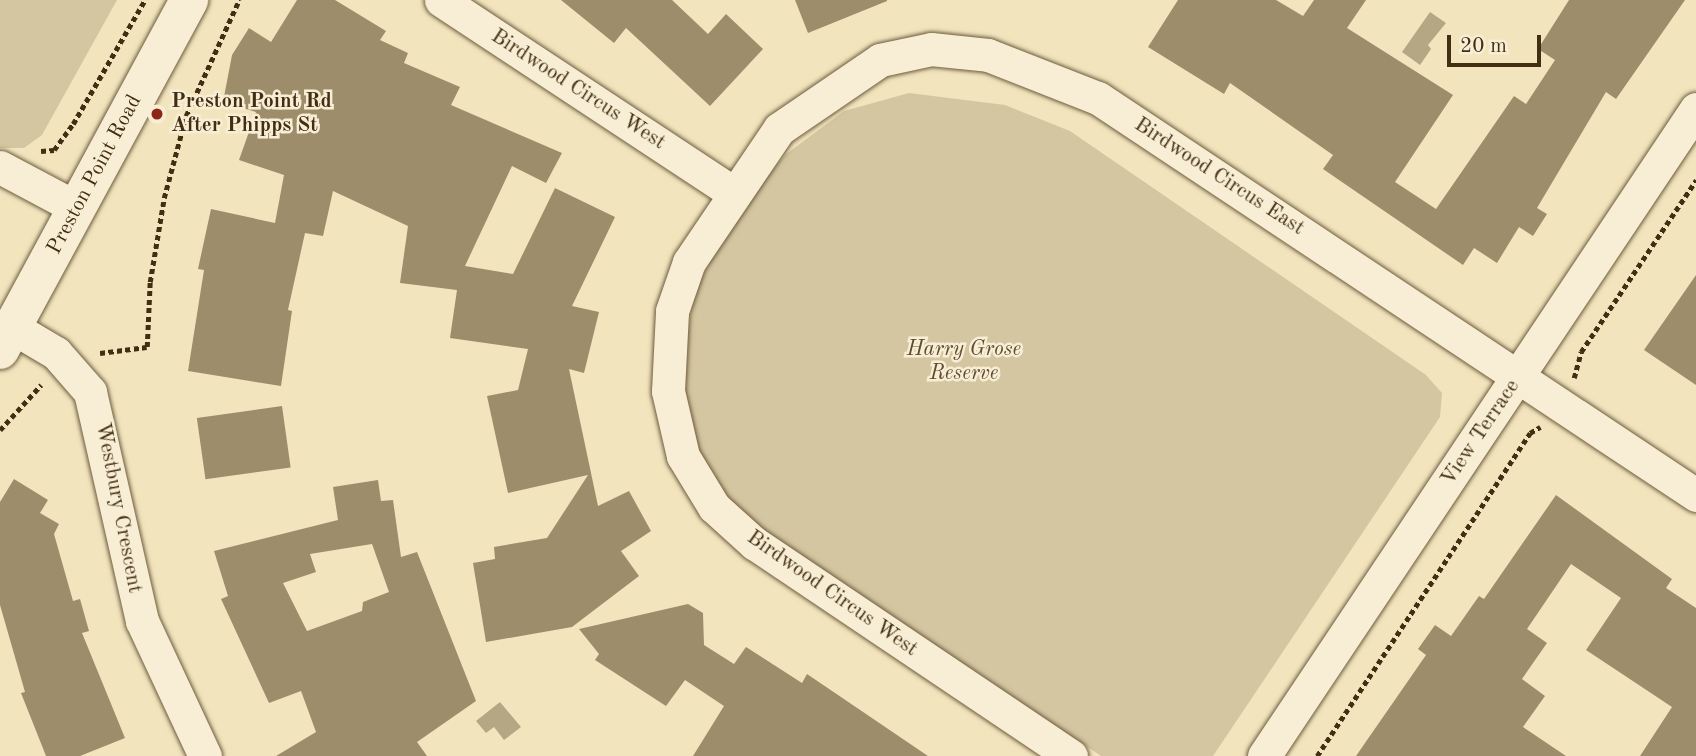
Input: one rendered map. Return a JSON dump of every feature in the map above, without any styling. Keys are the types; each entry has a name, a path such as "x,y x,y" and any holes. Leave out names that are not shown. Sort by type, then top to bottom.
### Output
{"main road":[{"name":"Preston Point Road","path":"6,338 189,0"}],"street":[{"name":"Birdwood Circus West","path":"441,0 732,192 689,262 672,311 668,391 683,456 714,507 755,544 1071,756"},
{"name":"Birdwood Circus East","path":"732,192 779,130 880,60 931,50 988,55 1098,98 1696,495"},
{"name":"View Terrace","path":"1264,756 1696,109"},
{"path":"0,167 77,208"},
{"name":"Westbury Crescent","path":"6,338 56,353 90,392 142,621 205,756"}],"path":[{"path":"30,148 54,149 145,0"},
{"path":"100,353 147,347 150,282 164,198 187,116 239,0"},
{"path":"1317,756 1530,433 1545,424 1573,381 1581,352 1696,180"},
{"path":"0,430 44,382"}],"green space":[{"path":"0,0 117,0 42,135 24,148 0,148"},
{"name":"Harry Grose Reserve","path":"909,93 1005,105 1070,131 1426,375 1442,393 1440,417 1213,756 1101,756 738,513 697,449 682,376 694,291 738,212 785,155 844,111"}],"shaded area":[{"path":"1430,12 1446,23 1428,45 1431,49 1420,65 1402,52"},
{"path":"500,702 521,727 504,740 494,727 486,733 476,721"}],"building":[{"path":"297,0 335,0 386,31 380,40 408,53 404,63 460,87 451,105 562,153 546,183 512,166 465,266 513,274 555,188 615,217 572,306 599,312 584,373 569,369 598,506 629,491 651,531 621,551 639,576 572,627 486,642 473,563 495,559 494,547 547,538 588,475 508,493 487,396 518,390 528,349 450,338 457,290 400,283 408,226 333,191 323,236 305,233 288,310 292,311 281,386 188,371 204,270 198,269 211,209 275,223 284,175 239,160 256,112 223,102 232,55 249,28 271,42"},
{"path":"561,0 672,0 708,34 726,14 763,49 710,106 626,28 614,43"},
{"path":"795,0 887,0 887,1 808,33"},
{"path":"1178,0 1276,0 1303,16 1314,0 1366,0 1347,28 1453,95 1395,182 1436,209 1514,96 1526,104 1555,60 1538,49 1569,0 1685,0 1616,99 1606,92 1537,208 1547,214 1533,236 1519,227 1497,263 1474,248 1463,265 1323,169 1333,155 1230,83 1224,94 1148,47"},
{"path":"1696,275 1696,385 1644,350"},
{"path":"282,406 291,467 205,479 197,418"},
{"path":"14,479 48,500 40,513 59,524 54,534 73,601 80,599 89,631 82,633 125,738 80,756 46,756 21,693 25,692 0,605 0,502"},
{"path":"378,480 381,501 393,500 401,557 417,552 476,701 417,742 427,756 276,756 316,732 301,691 269,703 221,599 228,596 214,551 338,520 333,487","holes":["372,544 389,592 363,602 362,611 307,631 283,583 316,572 310,554"]},
{"path":"1556,495 1672,579 1666,588 1696,608 1696,756 1640,756 1672,707 1586,650 1621,598 1571,564 1527,629 1547,643 1522,679 1545,696 1523,727 1566,756 1356,756 1426,655 1418,649 1435,625 1451,636 1479,596 1484,599"},
{"path":"688,604 703,613 704,645 734,664 746,647 802,683 807,674 928,756 693,756 724,706 685,680 666,706 595,660 599,654 579,629"}],"place":[{"name":"Preston Point Rd After Phipps St","path":"157,114"}]}
